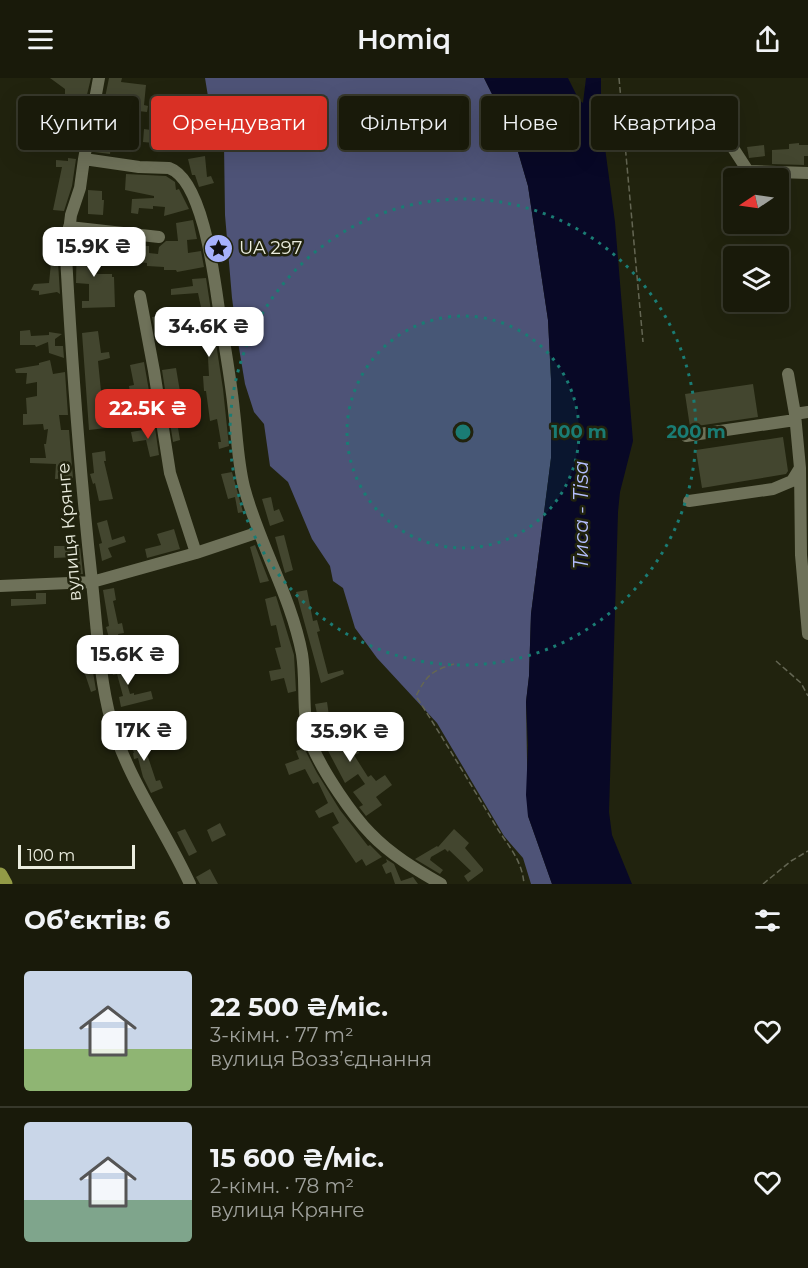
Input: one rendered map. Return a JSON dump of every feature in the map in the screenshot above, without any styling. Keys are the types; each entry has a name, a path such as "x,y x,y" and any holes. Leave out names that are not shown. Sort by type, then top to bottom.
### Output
{"main road":[{"path":"0,875 5,884"}],"street":[{"name":"вулиця Крянге","path":"99,78 80,188 69,227 66,256 85,525 100,669 111,722 128,766 190,884"},
{"path":"734,150 748,171 808,173"},
{"path":"84,159 139,167 169,168 180,174 186,182 211,253 231,380 243,486 282,588 302,654 306,719 313,748 346,802 371,834 410,865 441,884"},
{"path":"69,227 159,237"},
{"path":"140,296 170,473 196,553"},
{"path":"788,374 801,468 801,555 808,634"},
{"path":"686,436 795,417 808,412"},
{"path":"689,501 773,489 792,481 801,468"},
{"path":"0,586 92,582 196,553 259,532"}],"path":[{"path":"619,78 643,342"},
{"path":"776,661 801,683 808,696"},
{"path":"454,664 438,669 426,677 416,696 495,825 517,855 523,872 524,884"},
{"path":"763,884 791,861 808,851"}],"shaded area":[{"path":"205,78 484,78 493,96 481,96 481,150 518,150 528,186 548,320 551,379 551,458 531,614 526,702 528,816 552,884 531,884 523,858 504,836 437,723 377,658 355,628 343,588 333,581 330,566 312,539 288,482 270,466 264,424 254,412 245,384 232,298 225,215 224,150 327,150 327,96 208,96"}],"water":[{"path":"484,78 568,78 577,96 493,96"},
{"name":"Тиса - Tisa","path":"586,78 601,78 601,96 591,96 591,150 605,150 615,222 633,441 620,492 618,512 609,812 612,835 632,884 552,884 528,816 526,702 531,614 551,458 551,379 548,320 528,186 518,150 579,150 579,100 583,103"}],"building":[{"path":"50,78 91,78 87,96 65,96 65,89"},
{"path":"109,78 122,78 121,82 146,85 144,105 148,106 147,112 139,111 139,96 105,96"},
{"path":"144,129 151,130 151,143 143,142"},
{"path":"799,143 799,145 808,145 808,156 804,156 804,165 772,164 772,150 789,149 789,144"},
{"path":"764,145 765,156 749,158 747,147"},
{"path":"94,150 110,150 110,154 94,152"},
{"path":"205,156 207,177 211,176 214,183 199,187 195,175 192,175 188,159"},
{"path":"68,158 76,159 72,186 64,211 53,210 62,167 56,167 56,160 68,161"},
{"path":"126,174 166,176 175,182 176,190 179,189 189,209 164,216 165,207 153,206 153,209 139,208 138,214 131,213 132,199 154,198 154,196 125,190"},
{"path":"88,190 102,191 103,215 88,214"},
{"path":"193,220 197,239 187,240 188,253 201,251 204,267 177,272 176,270 164,270 164,267 147,266 147,263 130,261 131,242 149,246 149,253 158,254 159,247 166,241 178,241 176,223"},
{"path":"77,236 91,238 88,256 97,256 96,274 112,274 114,277 115,307 82,308 82,301 89,301 89,284 76,283"},
{"path":"58,262 60,294 57,292 39,295 39,291 31,290 34,284 49,283 51,263"},
{"path":"206,278 229,446 219,449 218,442 221,442 217,419 210,421 206,391 204,391 203,376 209,376 204,337 188,339 186,330 199,327 199,323 204,322 198,293 171,295 171,289 193,286 192,279"},
{"path":"176,307 178,325 168,326 169,335 156,336 152,317 169,315 168,308"},
{"path":"30,330 31,336 49,335 49,332 62,334 55,339 55,346 63,346 64,358 49,353 48,342 36,347 35,345 20,345 20,331"},
{"path":"98,331 101,353 109,352 110,358 98,361 103,411 107,410 108,419 130,417 131,425 89,430 82,333"},
{"path":"50,360 53,374 65,372 68,415 59,415 61,430 69,430 73,478 55,479 56,464 30,463 30,458 46,458 44,444 46,444 48,429 44,430 43,424 23,425 23,414 27,414 26,398 37,396 37,382 26,384 27,373 16,373 15,369 39,365 39,363"},
{"path":"144,362 149,391 130,393 129,386 134,385 130,365"},
{"path":"176,368 185,421 195,420 196,426 178,428 180,440 173,442 162,370"},
{"path":"753,384 758,417 690,427 685,394"},
{"path":"155,428 159,455 150,457 146,440 133,442 131,432"},
{"path":"783,437 788,471 786,474 702,488 696,450"},
{"path":"105,451 106,461 104,461 113,499 99,501 95,483 93,484 90,474 94,473 92,453"},
{"path":"232,472 243,512 238,513 235,497 228,499 221,474"},
{"path":"271,497 274,511 279,509 284,521 270,526 262,499"},
{"path":"107,520 112,540 124,536 126,542 108,548 112,557 102,561 99,544 102,543 97,523"},
{"path":"174,529 180,549 147,558 145,549 161,545 157,534"},
{"path":"284,535 293,570 285,573 275,537"},
{"path":"255,545 269,581 260,583 250,547"},
{"path":"54,546 80,546 83,574 76,574 76,557 54,558"},
{"path":"114,588 116,600 113,601 118,624 122,623 124,633 118,634 124,655 114,656 106,627 109,626 103,590"},
{"path":"307,590 313,621 317,620 320,631 317,632 328,674 343,670 344,674 321,683 296,592"},
{"path":"36,593 46,593 46,604 11,606 11,599 36,599"},
{"path":"276,596 294,655 296,691 288,693 284,678 271,681 269,671 281,669 275,648 281,647 276,625 271,626 265,599"},
{"path":"125,658 129,672 124,673 130,694 151,691 153,699 121,707 119,697 123,696 117,674 113,675 111,667 116,666 115,661"},
{"path":"92,666 96,690 91,692 83,668"},
{"path":"327,702 331,730 346,725 348,732 338,736 345,751 357,746 359,753 354,755 368,777 371,775 376,781 385,775 392,785 376,797 382,805 366,816 359,807 363,805 353,792 365,784 358,774 345,783 320,739 322,738 315,704"},
{"path":"139,730 156,781 160,780 163,788 151,793 143,777 138,758 134,759 128,734"},
{"path":"304,748 340,810 368,846 370,845 382,857 366,866 362,859 356,863 332,827 339,823 333,812 319,818 315,811 328,803 318,782 313,784 305,769 289,775 285,764 299,759 296,751"},
{"path":"220,823 226,835 212,842 207,830"},
{"path":"185,829 197,852 189,856 177,832"},
{"path":"454,829 469,843 465,848 483,869 468,882 464,876 471,871 449,850 448,852 445,849 431,857 430,860 443,870 440,874 415,859 438,847"},
{"path":"386,859 394,864 401,881 413,877 418,884 395,884 391,872 386,874 382,865 387,862"},
{"path":"210,869 218,884 200,884 196,877"}],"place":[{"name":"UA 297","path":"218,248"}]}
